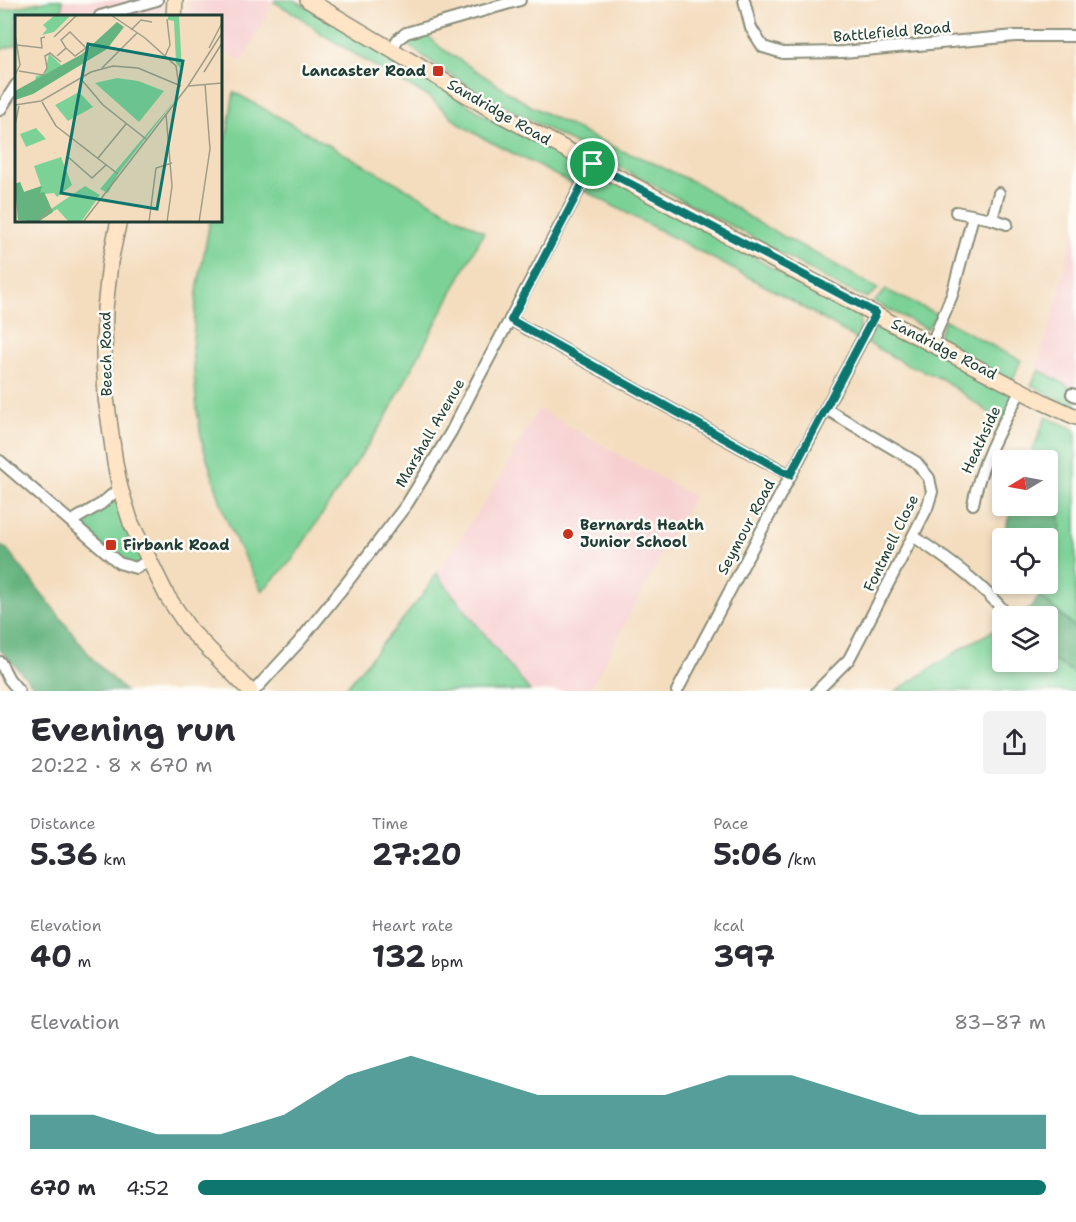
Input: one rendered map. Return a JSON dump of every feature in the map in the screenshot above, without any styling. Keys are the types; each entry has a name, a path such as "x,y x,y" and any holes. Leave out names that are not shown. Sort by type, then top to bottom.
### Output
{"main road":[{"path":"174,15 175,0"},
{"name":"Sandridge Road","path":"308,0 494,111 1076,417"},
{"name":"Beech Road","path":"119,222 110,262 106,297 104,357 106,398 120,488 131,523 167,596 190,630 252,691"}],"street":[{"path":"104,15 156,0"},
{"path":"392,49 398,39 406,33 520,0"},
{"name":"Battlefield Road","path":"744,0 751,28 762,46 783,53 843,51 1015,36 1076,36"},
{"path":"0,110 15,87"},
{"name":"Marshall Avenue","path":"252,691 299,642 339,594 406,504 451,432 593,164"},
{"path":"992,219 999,193"},
{"path":"956,212 1007,224"},
{"path":"932,343 952,295 973,216"},
{"name":"Seymour Road","path":"677,691 876,313"},
{"path":"511,320 790,475"},
{"name":"Heathside","path":"973,504 976,484 1003,423 1022,390"},
{"name":"Fontmell Close","path":"817,686 849,659 883,607 932,492 929,478 916,462 826,409"},
{"path":"0,461 119,563 136,568 149,560"},
{"path":"72,521 101,504 120,488"},
{"path":"913,536 973,580 1000,606"},
{"path":"0,662 19,691"}],"shaded area":[{"path":"62,0 163,0 164,15 63,15"},
{"path":"190,0 274,0 243,61 222,51 222,15 187,15"},
{"path":"1076,224 1076,389 1037,368"},
{"name":"Bernards Heath Junior School","path":"538,409 693,496 589,691 343,691 422,596 493,490"}],"green space":[{"path":"49,0 62,0 63,15 15,15 15,45 0,50 0,11"},
{"path":"275,0 294,0 389,53 499,125 545,142 593,164 581,188 458,123 429,97 319,32 299,16 274,2"},
{"path":"424,32 441,48 529,105 622,151 700,185 760,224 878,289 867,298 838,286 758,240 488,98 402,41"},
{"path":"234,92 484,232 385,419 292,560 262,591 225,516 202,442 197,410 192,348 197,291 210,222 222,222 222,162"},
{"path":"594,168 709,230 770,267 818,289 860,315 860,341 782,295 583,190"},
{"path":"886,290 937,314 927,329 874,302"},
{"path":"876,319 1019,395 1002,422 942,379 913,368 864,341"},
{"path":"945,320 1021,360 1010,386 934,344"},
{"path":"1039,370 1072,388 1069,396 1076,400 1076,408 1031,385"},
{"path":"1046,417 1076,430 1076,628 1058,612 1058,606 1051,606 1040,596 1042,594 1058,594 1058,528 1005,528 1010,516 1058,516 1058,450 1033,450"},
{"path":"120,488 149,560 136,568 119,563 72,521"},
{"path":"1058,512 1061,521 1058,535 1058,528 1005,528 1010,516 1058,516"},
{"path":"0,546 7,549 95,662 125,691 38,691 0,650"},
{"path":"437,573 530,691 343,691 422,596"},
{"path":"1040,596 1051,606 1032,606"},
{"path":"1058,612 1076,629 1076,675 1058,663"},
{"path":"992,631 992,672 1058,672 1058,663 1076,675 1076,691 896,691"}],"place":[{"name":"Lancaster Road","path":"438,71"},
{"name":"Bernards Heath Junior School","path":"568,534"},
{"name":"Firbank Road","path":"111,545"}],"route":[{"path":"593,164 876,313 790,475 511,320 593,164"}]}
